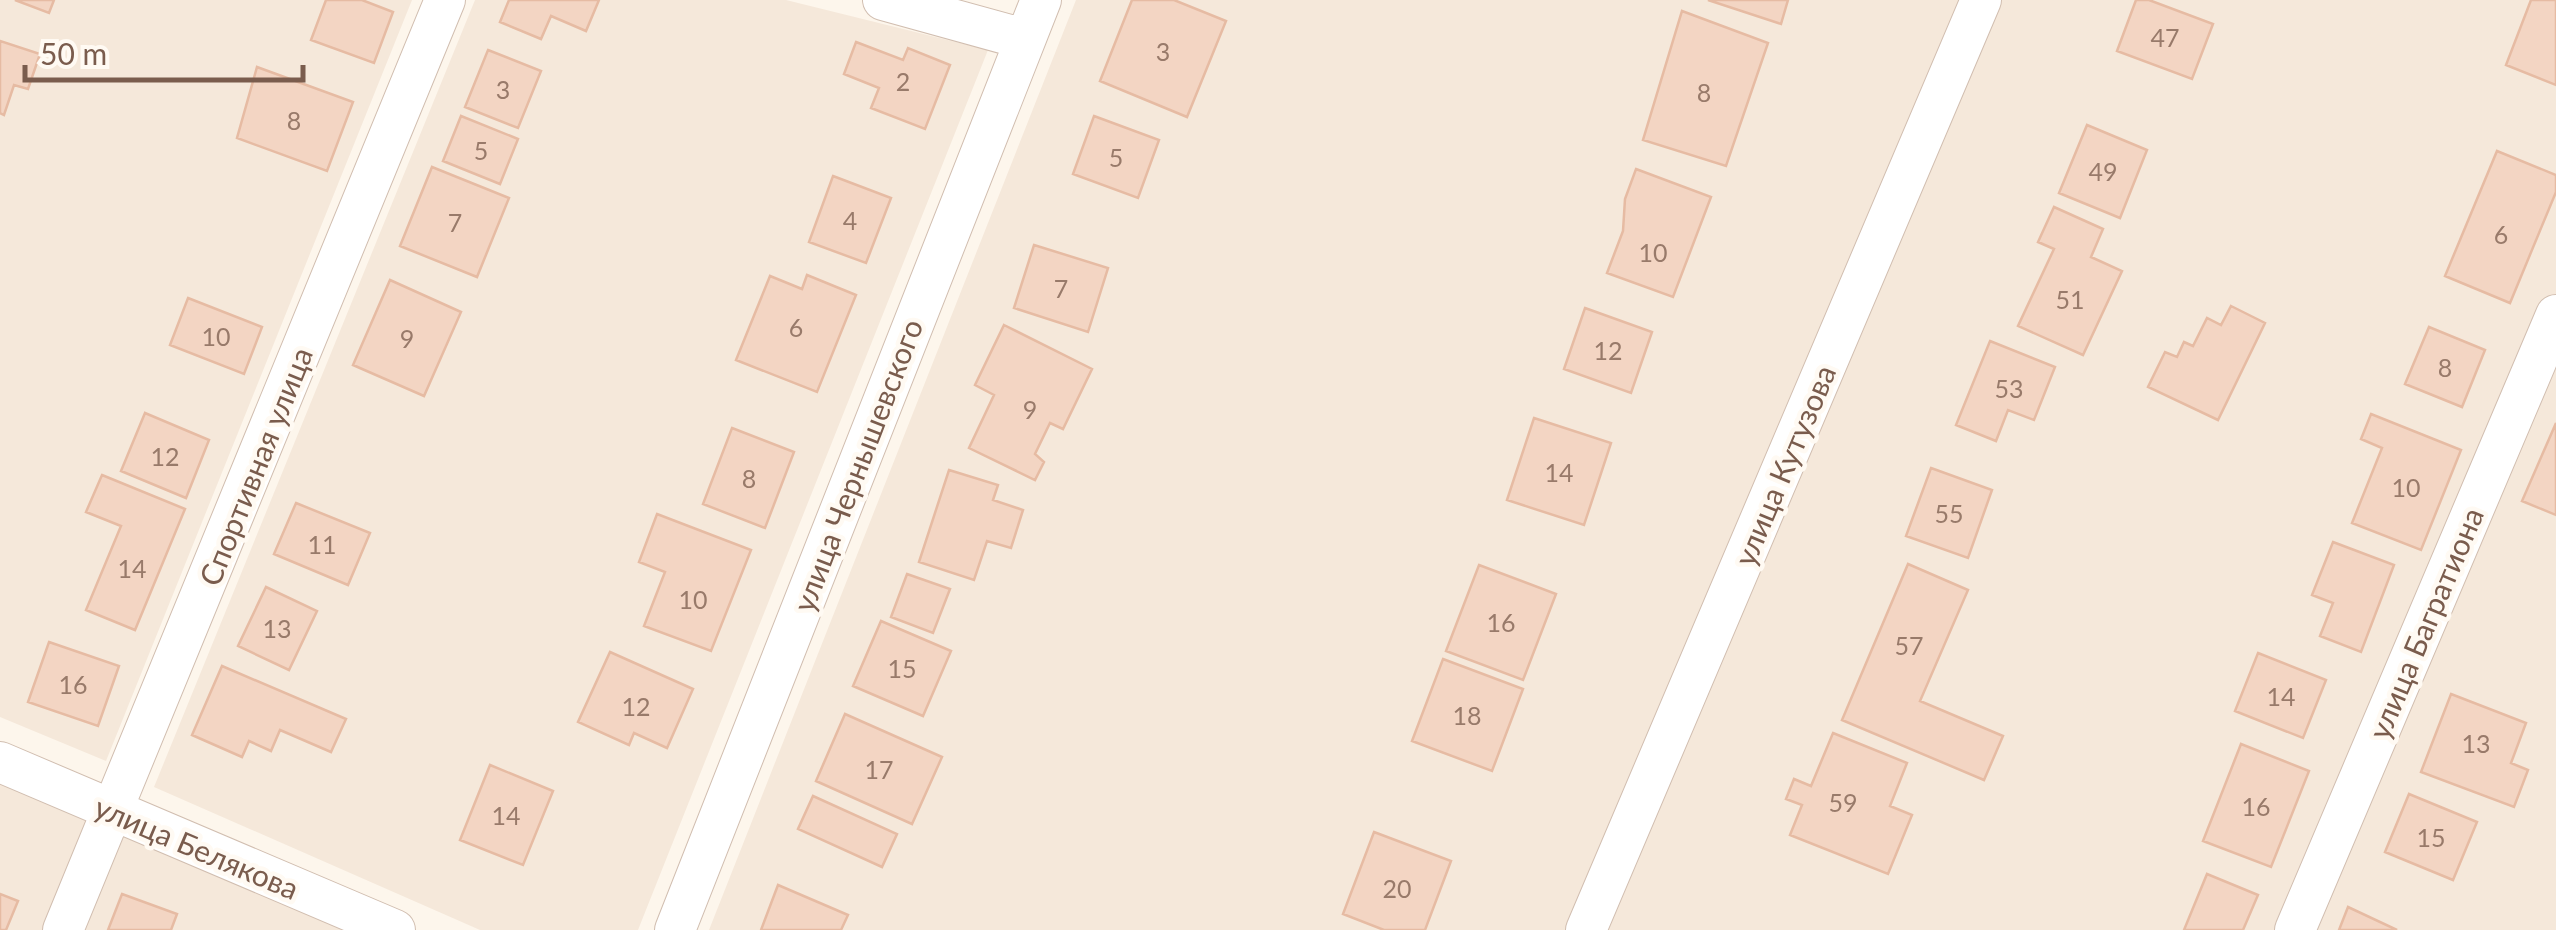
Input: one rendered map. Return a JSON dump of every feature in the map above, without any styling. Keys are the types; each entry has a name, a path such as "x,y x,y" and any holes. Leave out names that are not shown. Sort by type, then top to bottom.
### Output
{"street":[{"name":"Спортивная улица","path":"64,930 445,0"},
{"path":"883,0 1024,39"},
{"name":"улица Чернышевского","path":"674,930 1041,0"},
{"name":"улица Кутузова","path":"1586,930 1981,0"},
{"name":"улица Багратиона","path":"2295,930 2556,316"},
{"name":"улица Белякова","path":"0,762 395,930"}],"shaded area":[{"path":"0,0 412,0 106,761 0,717"},
{"path":"475,0 786,0 988,50 638,930 480,930 154,787"},
{"path":"1076,0 2556,0 2556,930 709,930"},
{"path":"0,782 360,930 0,930"}],"building":[{"path":"15,0 54,0 49,13"},
{"path":"326,0 362,0 393,12 374,63 311,40"},
{"path":"509,0 599,0 586,31 551,16 541,39 500,22"},
{"path":"1132,0 1174,0 1226,21 1187,117 1100,81"},
{"path":"1708,0 1788,0 1781,24"},
{"path":"2136,0 2149,0 2213,24 2192,79 2117,51"},
{"path":"2531,0 2556,0 2556,85 2506,65"},
{"path":"1682,11 1768,43 1726,166 1643,140"},
{"path":"0,41 40,54 28,89 14,85 4,115 0,113"},
{"path":"856,42 903,60 908,48 950,65 925,129 871,108 879,88 844,74"},
{"path":"488,50 541,71 518,128 465,107"},
{"path":"257,67 353,102 327,171 237,138"},
{"path":"461,116 518,139 500,184 443,161"},
{"path":"1094,116 1159,140 1138,198 1073,174"},
{"path":"2087,125 2147,150 2120,218 2059,193"},
{"path":"2497,151 2556,175 2556,192 2510,303 2445,276"},
{"path":"432,167 509,198 477,277 400,246"},
{"path":"1636,169 1711,197 1673,297 1607,273 1623,231 1625,199"},
{"path":"833,176 891,198 866,263 809,242"},
{"path":"2054,207 2103,229 2091,257 2122,271 2083,355 2018,326 2054,249 2038,242"},
{"path":"1034,245 1108,268 1088,332 1014,308"},
{"path":"807,275 856,295 817,392 736,360 770,276 802,289"},
{"path":"390,280 461,312 424,396 353,365"},
{"path":"188,298 262,327 244,374 170,345"},
{"path":"2231,306 2265,323 2218,420 2148,387 2165,352 2177,357 2184,342 2193,346 2207,318 2221,325"},
{"path":"1585,308 1652,332 1631,393 1564,369"},
{"path":"1004,325 1092,369 1063,429 1050,423 1035,454 1044,462 1035,480 969,448 994,395 975,385"},
{"path":"2429,327 2485,350 2462,407 2405,384"},
{"path":"1990,341 2055,367 2034,420 2008,410 1996,441 1956,425"},
{"path":"145,413 209,440 186,498 121,471"},
{"path":"2371,414 2461,450 2421,550 2352,523 2382,448 2361,439"},
{"path":"1534,418 1611,443 1584,525 1507,500"},
{"path":"2556,423 2556,515 2522,501"},
{"path":"732,428 794,452 765,528 703,504"},
{"path":"1931,468 1992,490 1968,558 1906,536"},
{"path":"949,470 998,485 993,500 1023,510 1011,548 987,541 974,580 919,562"},
{"path":"102,475 185,509 135,630 86,610 121,526 86,512"},
{"path":"296,503 370,533 348,585 274,554"},
{"path":"657,514 751,550 711,651 644,626 665,572 639,562"},
{"path":"2333,542 2394,565 2361,652 2320,636 2333,603 2312,595"},
{"path":"1908,564 1968,590 1920,701 2003,736 1984,780 1842,720"},
{"path":"1479,565 1556,594 1523,680 1446,651"},
{"path":"907,574 950,589 933,633 891,617"},
{"path":"266,587 317,611 289,670 238,646"},
{"path":"881,621 951,651 923,716 853,686"},
{"path":"49,642 119,666 98,726 28,702"},
{"path":"610,652 693,689 667,748 634,733 629,745 578,722"},
{"path":"2258,653 2326,680 2303,738 2235,711"},
{"path":"1443,659 1523,689 1492,771 1412,741"},
{"path":"222,666 346,719 331,752 280,730 271,751 249,741 242,757 192,735"},
{"path":"2451,694 2526,723 2511,763 2528,770 2514,807 2421,772"},
{"path":"845,714 942,757 912,824 816,781"},
{"path":"1833,733 1907,763 1890,806 1912,815 1888,874 1790,835 1802,805 1786,799 1794,779 1811,786"},
{"path":"2241,744 2309,771 2271,867 2203,841"},
{"path":"490,765 553,791 523,865 460,840"},
{"path":"2409,794 2477,822 2453,880 2385,852"},
{"path":"813,796 897,834 882,867 798,829"},
{"path":"1374,832 1451,861 1425,930 1384,930 1343,914"},
{"path":"2207,874 2258,895 2243,930 2184,930"},
{"path":"778,885 848,915 841,930 761,930"},
{"path":"0,894 18,901 6,930 0,930"},
{"path":"122,894 177,914 171,930 108,930"},
{"path":"2348,907 2397,930 2339,930"}]}
